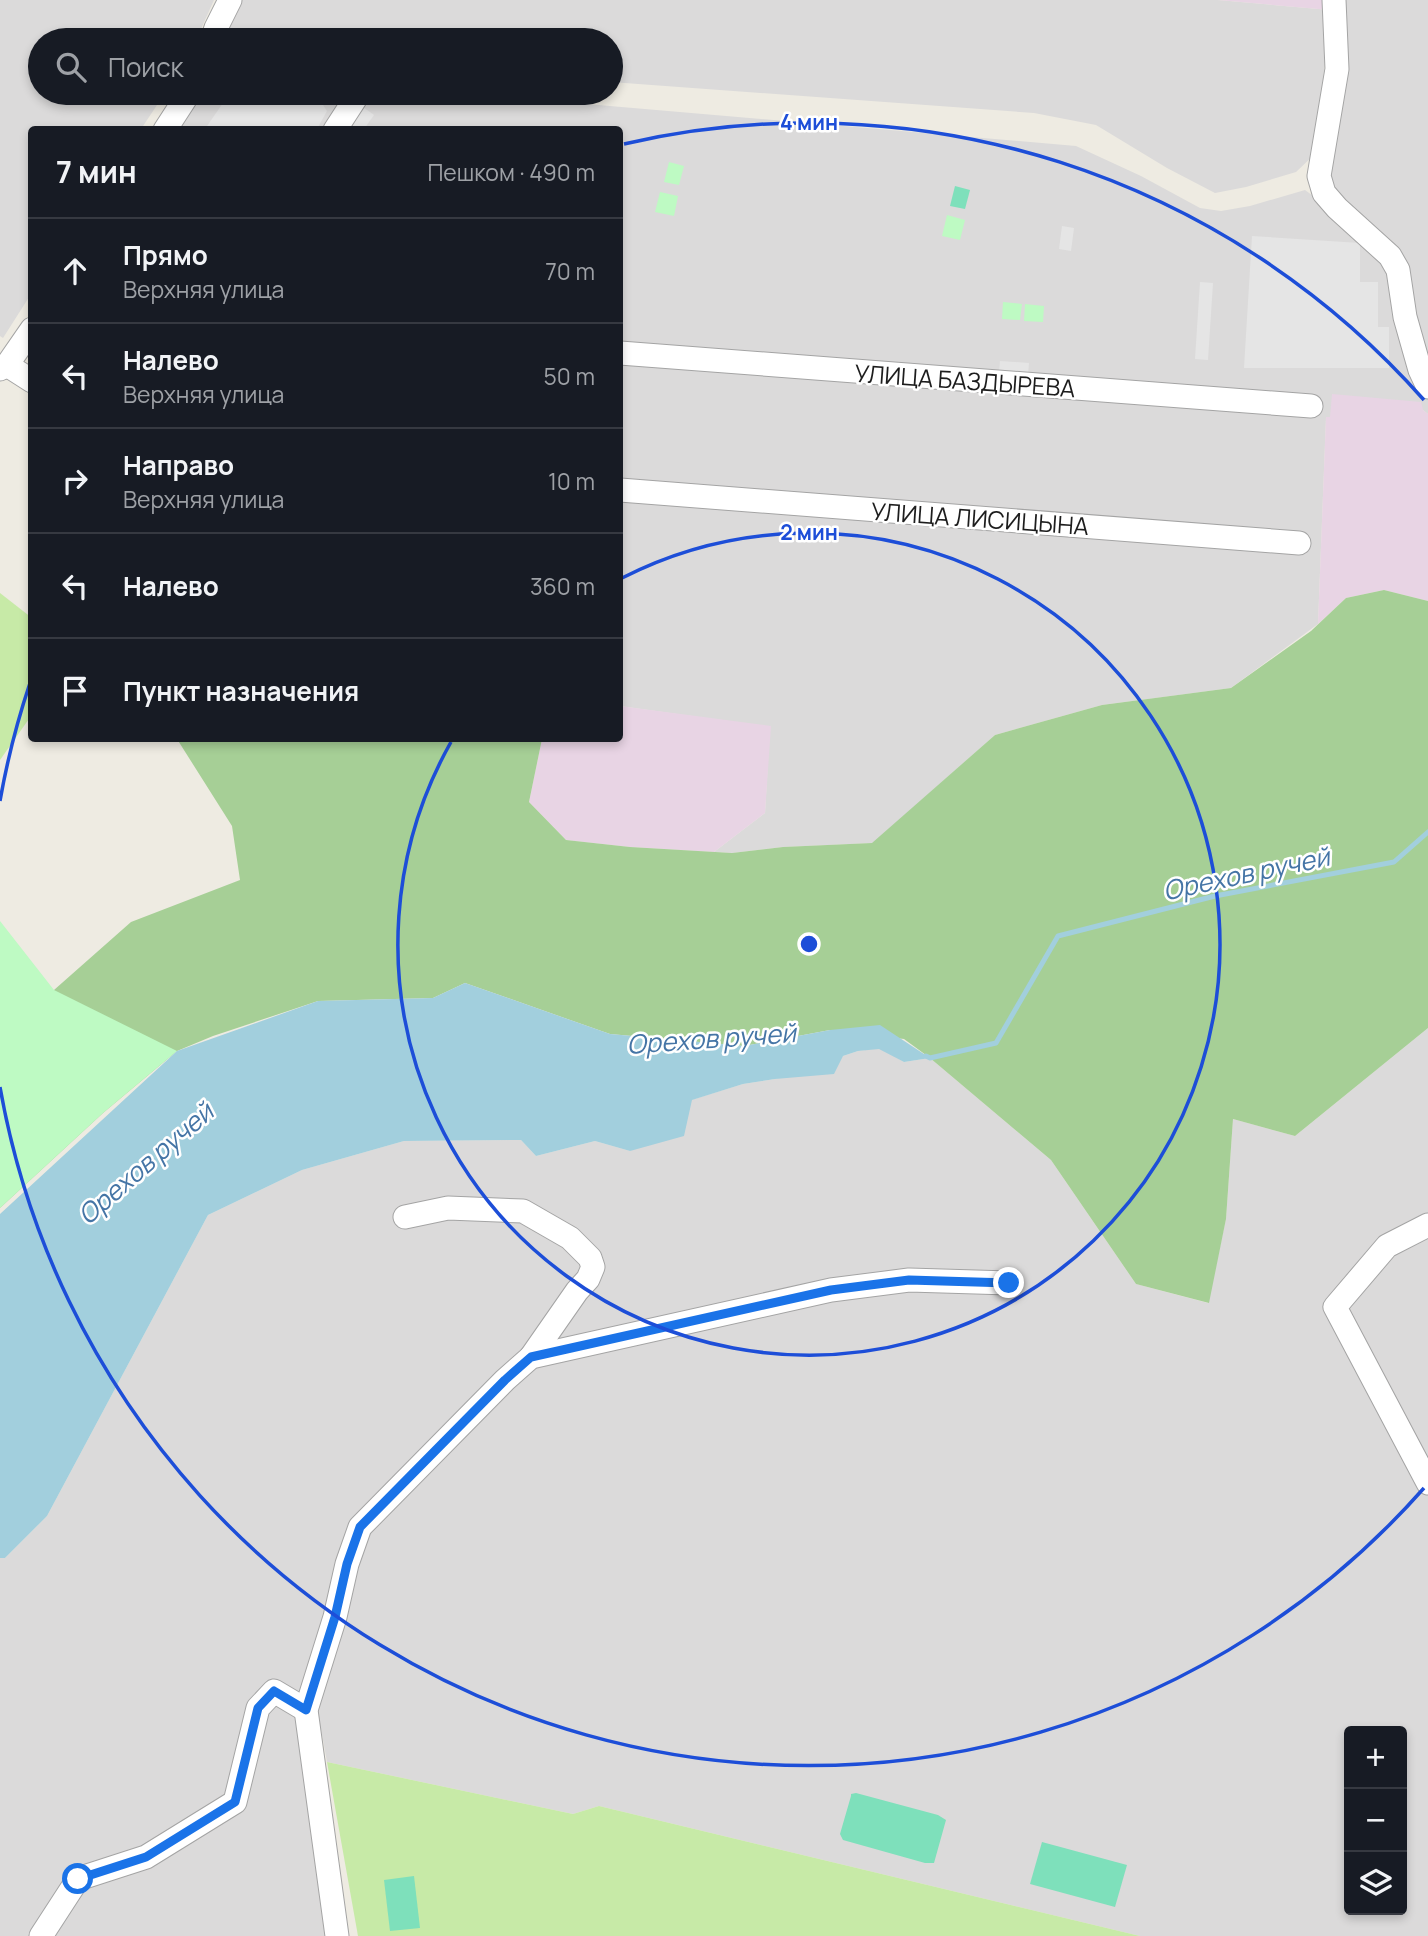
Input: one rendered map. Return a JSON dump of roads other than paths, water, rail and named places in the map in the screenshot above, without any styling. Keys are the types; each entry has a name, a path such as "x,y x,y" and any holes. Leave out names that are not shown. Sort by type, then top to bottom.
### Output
{"street":[{"path":"216,28 230,0"},
{"path":"1334,0 1337,69 1320,176 1324,193 1336,208 1390,256 1398,271 1405,317 1420,370 1428,387"},
{"path":"168,126 181,105"},
{"path":"338,126 351,105"},
{"path":"28,334 4,367 28,379"},
{"name":"УЛИЦА БАЗДЫРЕВА","path":"623,353 1311,406"},
{"name":"УЛИЦА ЛИСИЦЫНА","path":"623,490 1299,543"},
{"path":"337,1936 306,1710 360,1527 531,1357 589,1279 593,1267 590,1258 570,1238 523,1211 448,1208 405,1217"},
{"path":"1428,1225 1387,1246 1335,1307 1428,1483"},
{"path":"531,1357 831,1290 909,1280 1009,1283"},
{"path":"41,1936 78,1879 146,1857 235,1802 258,1708 274,1691 306,1710"}],"water":[{"path":"465,983 610,1034 744,1046 830,1030 880,1025 930,1058 904,1062 879,1049 858,1051 843,1056 834,1074 743,1084 692,1100 684,1136 630,1151 595,1141 536,1156 521,1140 404,1141 302,1170 208,1215 47,1516 5,1558 0,1558 0,1214 177,1051 318,1001 433,998"}],"waterway":[{"name":"Орехов ручей","path":"926,1056 930,1058 996,1043 1058,936 1215,896 1394,862 1428,832"}]}
